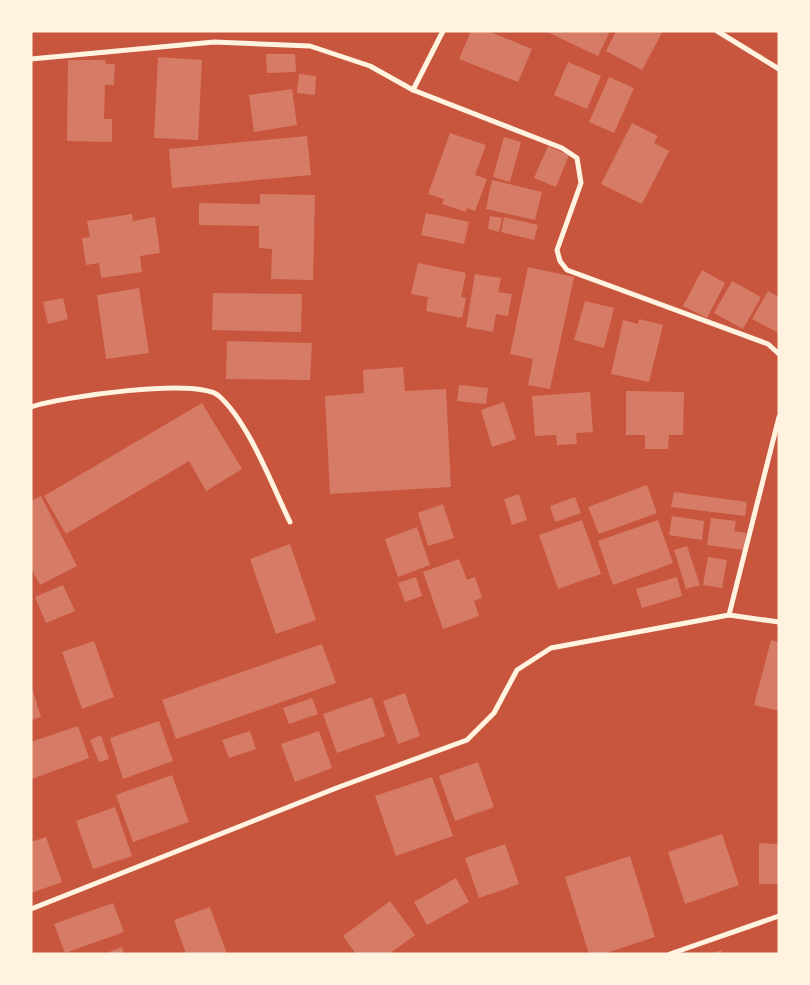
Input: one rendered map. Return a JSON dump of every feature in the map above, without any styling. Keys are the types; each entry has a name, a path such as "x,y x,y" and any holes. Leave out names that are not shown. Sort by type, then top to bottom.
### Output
{"street":[{"path":"413,90 443,31"},
{"path":"717,31 779,69"},
{"path":"31,59 214,42 310,46 370,66 413,90 562,148 577,158 581,183 557,250 560,261 567,270 768,344 779,354"},
{"path":"31,407 46,402 122,391 202,389 218,395 241,424 290,522"},
{"path":"729,615 779,417"},
{"path":"31,909 339,787 468,740 494,713 517,670 551,648 729,615 779,622"},
{"path":"670,954 779,916"}],"building":[{"path":"471,31 488,31 532,49 518,82 459,59"},
{"path":"545,31 610,31 598,56"},
{"path":"616,31 663,31 642,70 606,51"},
{"path":"266,54 295,54 296,72 267,73"},
{"path":"158,57 202,60 198,140 154,138"},
{"path":"68,60 105,60 106,64 115,64 114,85 105,85 104,119 112,119 112,142 67,141"},
{"path":"568,62 601,76 587,109 554,95"},
{"path":"299,74 316,76 315,95 297,93"},
{"path":"609,77 634,88 614,133 589,122"},
{"path":"292,89 297,125 254,132 249,95"},
{"path":"632,123 658,136 654,143 669,151 642,204 601,184"},
{"path":"450,133 486,145 475,175 487,179 475,211 467,208 466,212 442,204 444,199 428,194"},
{"path":"307,136 311,175 172,188 169,149"},
{"path":"504,137 521,142 510,182 493,177"},
{"path":"548,146 569,155 556,187 534,178"},
{"path":"492,180 542,192 535,220 486,209"},
{"path":"260,194 315,195 313,280 271,279 272,249 259,248 259,226 199,225 199,203 260,204"},
{"path":"426,213 469,222 464,244 421,235"},
{"path":"132,214 133,221 155,217 160,253 140,256 142,272 101,278 99,263 86,265 82,238 90,237 87,221"},
{"path":"490,216 502,218 499,232 488,229"},
{"path":"504,217 538,225 534,240 501,232"},
{"path":"418,263 466,273 461,297 466,298 462,318 426,311 428,297 411,294"},
{"path":"528,267 574,277 550,389 528,385 533,359 510,354"},
{"path":"702,270 725,283 707,318 683,306"},
{"path":"475,274 501,278 498,292 512,294 508,316 496,314 493,332 466,327"},
{"path":"732,281 761,297 743,329 714,313"},
{"path":"139,288 149,353 106,359 97,295"},
{"path":"768,291 779,297 779,333 752,319"},
{"path":"213,293 302,294 301,332 212,330"},
{"path":"63,298 68,319 48,324 43,302"},
{"path":"585,301 614,308 604,348 574,340"},
{"path":"639,319 663,325 649,382 611,374 623,320 638,324"},
{"path":"227,341 312,343 310,380 226,379"},
{"path":"403,367 405,391 446,389 451,487 330,494 325,396 364,393 363,370"},
{"path":"459,385 488,388 486,404 457,401"},
{"path":"626,391 684,392 683,435 669,435 668,449 645,449 645,435 626,435"},
{"path":"590,392 593,432 576,433 577,444 557,445 556,435 535,436 532,396"},
{"path":"504,402 516,439 492,447 481,410"},
{"path":"202,403 242,469 206,491 189,461 66,534 44,496"},
{"path":"647,485 657,513 599,534 588,507"},
{"path":"674,492 747,502 745,516 671,507"},
{"path":"519,494 527,520 512,525 504,499"},
{"path":"41,496 77,566 40,585 31,568 31,501"},
{"path":"575,497 581,513 555,522 550,506"},
{"path":"443,504 454,538 428,546 418,513"},
{"path":"672,516 704,521 702,540 669,535"},
{"path":"711,518 736,521 734,531 746,533 744,550 707,545"},
{"path":"582,520 601,574 558,589 539,535"},
{"path":"658,520 673,563 613,585 598,541"},
{"path":"417,527 430,565 398,577 385,539"},
{"path":"290,544 316,620 276,634 250,559"},
{"path":"687,546 700,585 686,589 674,550"},
{"path":"708,557 727,560 722,588 703,585"},
{"path":"459,559 467,580 475,577 482,598 474,601 479,616 443,629 423,572"},
{"path":"416,577 422,596 405,602 398,583"},
{"path":"677,577 682,596 642,608 636,589"},
{"path":"63,585 75,611 46,623 35,597"},
{"path":"771,640 779,642 779,711 754,705"},
{"path":"94,641 114,697 82,709 62,652"},
{"path":"322,644 336,683 176,739 162,700"},
{"path":"31,689 41,717 31,720"},
{"path":"405,693 420,736 398,744 383,701"},
{"path":"372,697 385,736 337,753 323,714"},
{"path":"312,698 318,714 289,724 283,708"},
{"path":"159,721 173,761 123,779 110,738"},
{"path":"78,726 89,758 32,779 31,742"},
{"path":"250,731 256,749 229,758 222,740"},
{"path":"319,731 332,768 295,782 281,744"},
{"path":"101,735 109,759 99,762 90,740"},
{"path":"478,762 494,807 455,821 439,776"},
{"path":"172,775 189,822 133,842 116,795"},
{"path":"432,777 453,836 396,856 375,796"},
{"path":"115,807 132,856 93,869 76,821"},
{"path":"722,834 739,885 685,904 668,852"},
{"path":"46,837 62,882 31,893 31,842"},
{"path":"759,843 779,844 779,884 759,884"},
{"path":"505,844 519,884 479,898 465,858"},
{"path":"630,856 655,937 603,954 589,954 565,877"},
{"path":"456,878 469,902 427,925 414,902"},
{"path":"390,901 415,935 389,954 356,954 343,936"},
{"path":"113,903 124,932 65,953 54,924"},
{"path":"210,907 227,954 186,954 174,920"},
{"path":"122,947 124,954 104,954"},
{"path":"721,950 722,954 710,954"}]}
